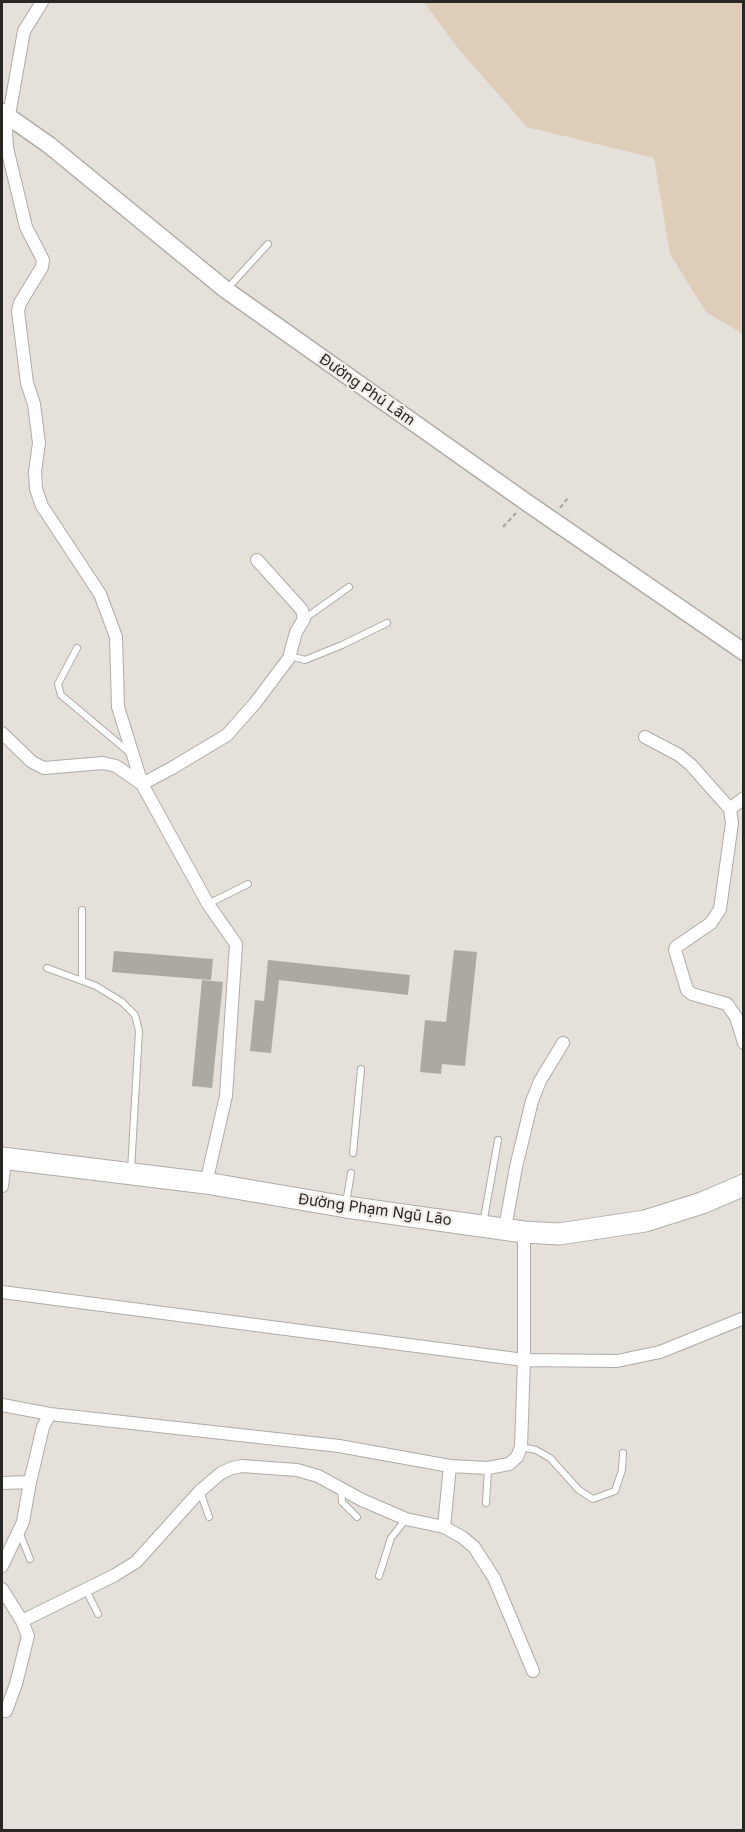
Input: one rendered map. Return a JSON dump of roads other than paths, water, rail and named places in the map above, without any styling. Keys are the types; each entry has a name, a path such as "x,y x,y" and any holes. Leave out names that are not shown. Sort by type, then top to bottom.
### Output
{"highway":[{"name":"Đường Phạm Ngũ Lão","path":"3,1158 206,1183 346,1207 559,1234 645,1221 702,1203 744,1185"}],"main road":[{"name":"Đường Phú Lâm","path":"5,115 49,145 226,290 526,502 744,652"}],"street":[{"path":"42,2 24,31 5,115 7,148 26,227 43,260 42,267 24,294 18,311 27,383 34,404 39,443 35,472 36,489 42,506 100,594 110,618 116,637 118,707 142,784 208,904 236,944 226,1096 206,1183"},
{"path":"142,784 227,735 256,702 291,653 296,632 304,619 302,610 257,560"},
{"path":"2,734 32,762 44,768 103,764 116,766 142,784"},
{"path":"645,737 679,755 691,765 730,809 732,823 720,909 711,923 676,947 675,950 687,990 692,994 727,1004 736,1017 743,1038"},
{"path":"730,809 744,798"},
{"path":"2,1405 50,1414 339,1446 450,1466 488,1468 509,1464 517,1458 521,1447 524,1360 515,1230 516,1167 532,1101 540,1081 563,1043"},
{"path":"2,1186 3,1158"},
{"path":"2,1292 524,1360 617,1361 660,1352 744,1318"},
{"path":"2,1566 23,1522 43,1427 50,1414"},
{"path":"22,1621 136,1562 200,1491 220,1473 242,1466 308,1472 406,1519 444,1527 474,1547 494,1578 533,1671"},
{"path":"444,1527 450,1466"},
{"path":"2,1484 30,1482"},
{"path":"2,1589 27,1631 27,1641 16,1684 6,1711"}],"lane":[{"path":"226,290 268,244"},
{"path":"304,619 349,587"},
{"path":"291,653 294,657 305,660 387,623"},
{"path":"76,648 58,684 61,695 133,755"},
{"path":"208,904 248,884"},
{"path":"81,980 82,910"},
{"path":"47,968 96,986 122,1002 135,1015 139,1031 130,1175"},
{"path":"353,1153 361,1069"},
{"path":"483,1225 498,1140"},
{"path":"346,1207 351,1173"},
{"path":"521,1447 536,1450 550,1458 579,1490 593,1499 615,1491 620,1481 622,1454"},
{"path":"486,1503 488,1468"},
{"path":"341,1489 342,1502 357,1517"},
{"path":"200,1491 209,1517"},
{"path":"379,1576 391,1538 406,1519"},
{"path":"19,1533 30,1559"},
{"path":"86,1589 98,1614"}]}
